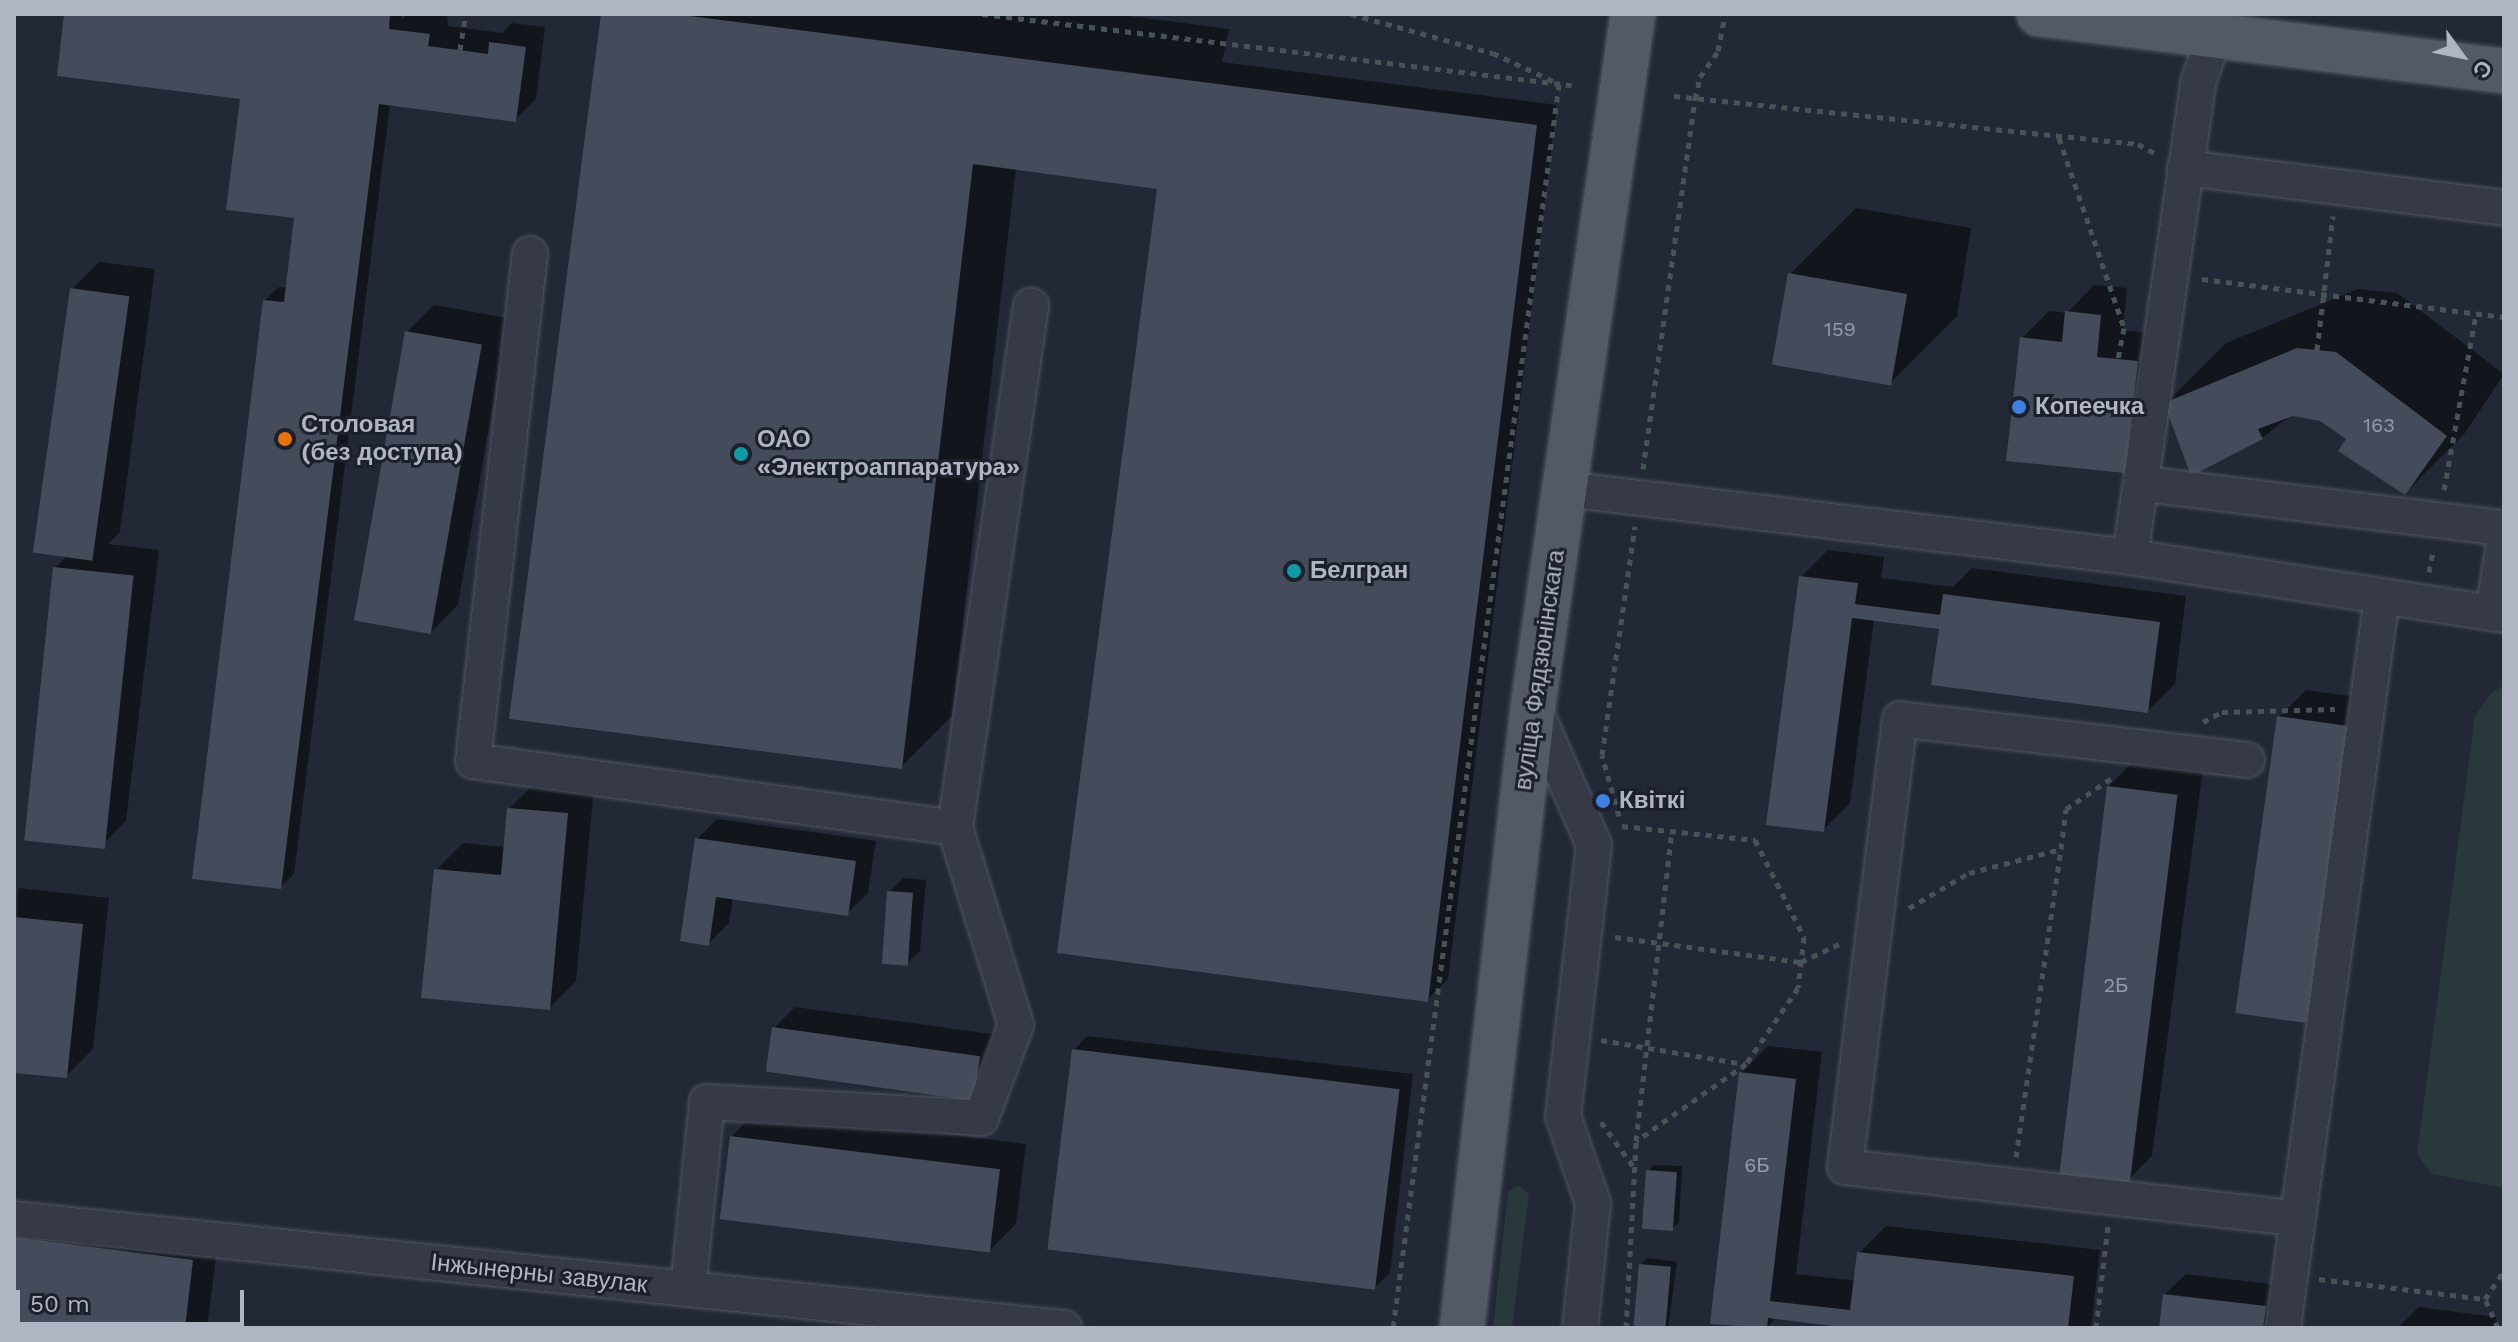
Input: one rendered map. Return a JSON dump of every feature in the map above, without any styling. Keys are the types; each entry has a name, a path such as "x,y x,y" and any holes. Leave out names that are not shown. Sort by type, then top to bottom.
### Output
{"main road":[{"name":"вуліца Фядзюнінскага","path":"1462,1328 1533,706 1633,14"},
{"path":"2039,14 2218,25 2504,71"}],"street":[{"path":"2130,557 2144,484 2164,294 2198,83 2218,25"},
{"path":"2185,168 2504,208"},
{"path":"530,254 473,761 955,828"},
{"path":"688,1289 707,1102 981,1118 1016,1025 955,828 1031,306"},
{"path":"2144,484 2504,528"},
{"path":"1565,489 2130,557 2498,614 2504,543"},
{"path":"2283,1328 2287,1275 2382,597"},
{"path":"1533,706 1594,845 1563,1116 1593,1203 1580,1328"},
{"path":"2247,760 1900,719 1845,1167 2295,1218"},
{"name":"Інжынерны завулак","path":"14,1219 1064,1328"}],"path":[{"path":"460,50 466,14"},
{"path":"982,14 1578,86"},
{"path":"1351,14 1493,53 1559,84"},
{"path":"1618,841 1622,826 1602,755 1695,99 1703,70 1718,51 1725,14"},
{"path":"1393,1328 1559,84"},
{"path":"1674,96 2138,144 2185,168"},
{"path":"2059,138 2124,328 2118,359"},
{"path":"2317,350 2336,187"},
{"path":"2124,328 2183,277 2504,317"},
{"path":"2424,604 2476,314"},
{"path":"2011,1188 2066,809 2153,749 2222,712 2367,708"},
{"path":"1588,760 1602,755"},
{"path":"1622,826 1755,840 1804,937 1798,988 1746,1064 1636,1141"},
{"path":"1626,1328 1636,1141 1672,832"},
{"path":"1610,936 1801,962 1874,928 1969,873 2061,849"},
{"path":"1609,951 1611,923"},
{"path":"1598,1053 1602,1025"},
{"path":"1600,1040 1746,1064"},
{"path":"1599,1113 1636,1170"},
{"path":"2096,1328 2111,1199"},
{"path":"2485,1299 2504,1271"},
{"path":"2287,1275 2485,1299"},
{"path":"2485,1299 2498,1328"}],"shaded area":[{"path":"2504,685 2504,1188 2432,1174 2417,1154 2475,716 2491,693"},
{"path":"1519,1185 1529,1194 1512,1328 1493,1328 1508,1192"}],"building":[{"path":"64,14 377,14 390,16 389,29 430,34 428,46 488,54 489,42 526,47 516,122 379,104 281,889 192,879 263,300 284,302 294,218 226,210 240,99 57,76"},
{"path":"601,14 674,14 1537,125 1428,1002 1057,953 1157,189 973,164 902,769 509,719"},
{"path":"1788,273 1907,294 1891,386 1772,365"},
{"path":"70,288 129,296 92,561 33,552"},
{"path":"2065,311 2101,315 2097,357 2138,361 2125,473 2006,461 2020,337 2062,342"},
{"path":"405,331 482,345 431,634 354,621"},
{"path":"2297,348 2336,352 2447,436 2405,495 2338,451 2346,439 2320,421 2293,416 2258,429 2263,439 2191,476 2164,403"},
{"path":"53,567 134,575 105,849 24,840"},
{"path":"1799,576 1858,583 1855,604 1940,615 1943,594 2160,622 2148,713 1931,685 1939,629 1852,618 1824,832 1766,825"},
{"path":"2277,716 2353,727 2311,1024 2235,1013"},
{"path":"2107,786 2177,795 2130,1185 2059,1176"},
{"path":"507,808 568,813 550,1010 421,998 434,869 501,875"},
{"path":"695,838 856,861 848,916 716,897 709,946 680,941"},
{"path":"887,891 913,893 908,966 882,964"},
{"path":"14,917 83,924 67,1078 14,1073"},
{"path":"772,1027 980,1056 974,1101 766,1072"},
{"path":"1072,1049 1400,1089 1375,1290 1047,1249"},
{"path":"1739,1072 1796,1079 1770,1301 1850,1310 1857,1252 2074,1276 2068,1328 1848,1328 1768,1318 1767,1328 1710,1324"},
{"path":"730,1136 1000,1169 990,1253 720,1219"},
{"path":"1646,1170 1677,1172 1673,1231 1642,1229"},
{"path":"14,1237 193,1260 185,1328 14,1328"},
{"path":"1639,1264 1671,1267 1666,1328 1633,1328"},
{"path":"2163,1294 2266,1306 2263,1328 2159,1328"}],"place":[{"name":"Копеечка","path":"2019,407"},
{"name":"Столовая (без доступа)","path":"285,439"},
{"name":"ОАО «Электроаппаратура»","path":"741,454"},
{"name":"Белгран","path":"1294,571"},
{"name":"Квіткі","path":"1603,801"}]}
